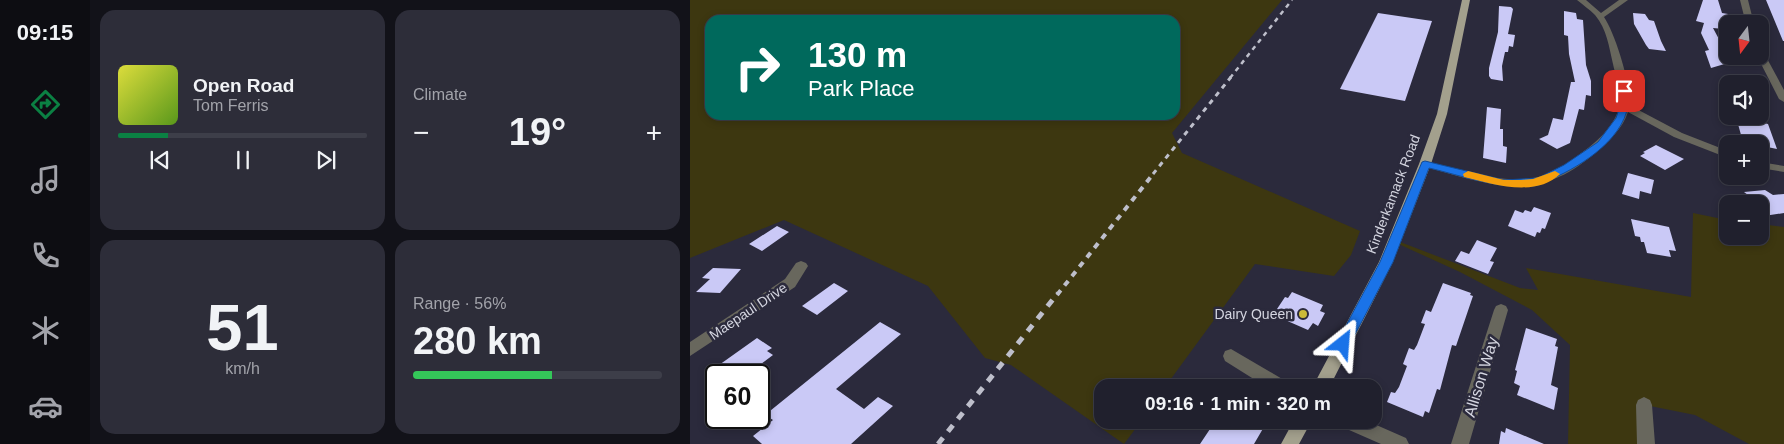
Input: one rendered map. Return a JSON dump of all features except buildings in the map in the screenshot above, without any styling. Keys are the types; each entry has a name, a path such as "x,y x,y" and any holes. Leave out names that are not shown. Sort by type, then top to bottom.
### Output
{"main road":[{"name":"Kinderkamack Road","path":"1325,379 1386,262 1425,164 1442,114 1466,0"},
{"path":"1290,444 1298,429"}],"street":[{"path":"1425,164 1504,183 1535,182 1568,168 1601,144 1612,132 1625,107 1622,79 1614,40 1601,16 1581,0"},
{"path":"1601,16 1624,0"},
{"path":"1744,0 1748,15"},
{"path":"1766,65 1784,99"},
{"path":"1625,107 1678,135 1719,151"},
{"path":"1769,166 1784,169"},
{"name":"Maepaul Drive","path":"690,350 790,283 801,266"},
{"name":"Allison Way","path":"1460,444 1502,310"},
{"path":"1231,356 1268,379"},
{"path":"1644,405 1646,444"},
{"path":"1366,429 1400,444"}],"shaded area":[{"path":"690,0 1282,0 1172,133 1182,153 1360,231 1351,255 1334,276 1255,264 1171,379 1094,379 1094,423 1011,365 985,358 928,286 784,220 690,258"},
{"path":"1693,213 1719,218 1719,245 1769,245 1769,225 1784,227 1784,444 1749,444 1695,415 1645,405 1646,444 1568,444 1570,345 1532,310 1460,272 1394,242 1395,240 1520,288 1538,290 1526,268 1691,297"},
{"path":"1103,429 1135,429 1124,444"}],"railway":[{"path":"1230,78 1292,0"},
{"path":"1153,174 1231,77"},
{"path":"1057,295 1154,173"},
{"path":"938,444 1058,293"}],"slow traffic":[{"path":"1468,174 1504,183 1535,182 1555,174"}],"place":[{"name":"Dairy Queen","path":"1303,314"}],"route":[{"path":"1343,344 1386,262 1425,164 1504,183 1535,182 1541,180 1568,168 1601,144 1620,119 1626,103 1624,91"}]}
